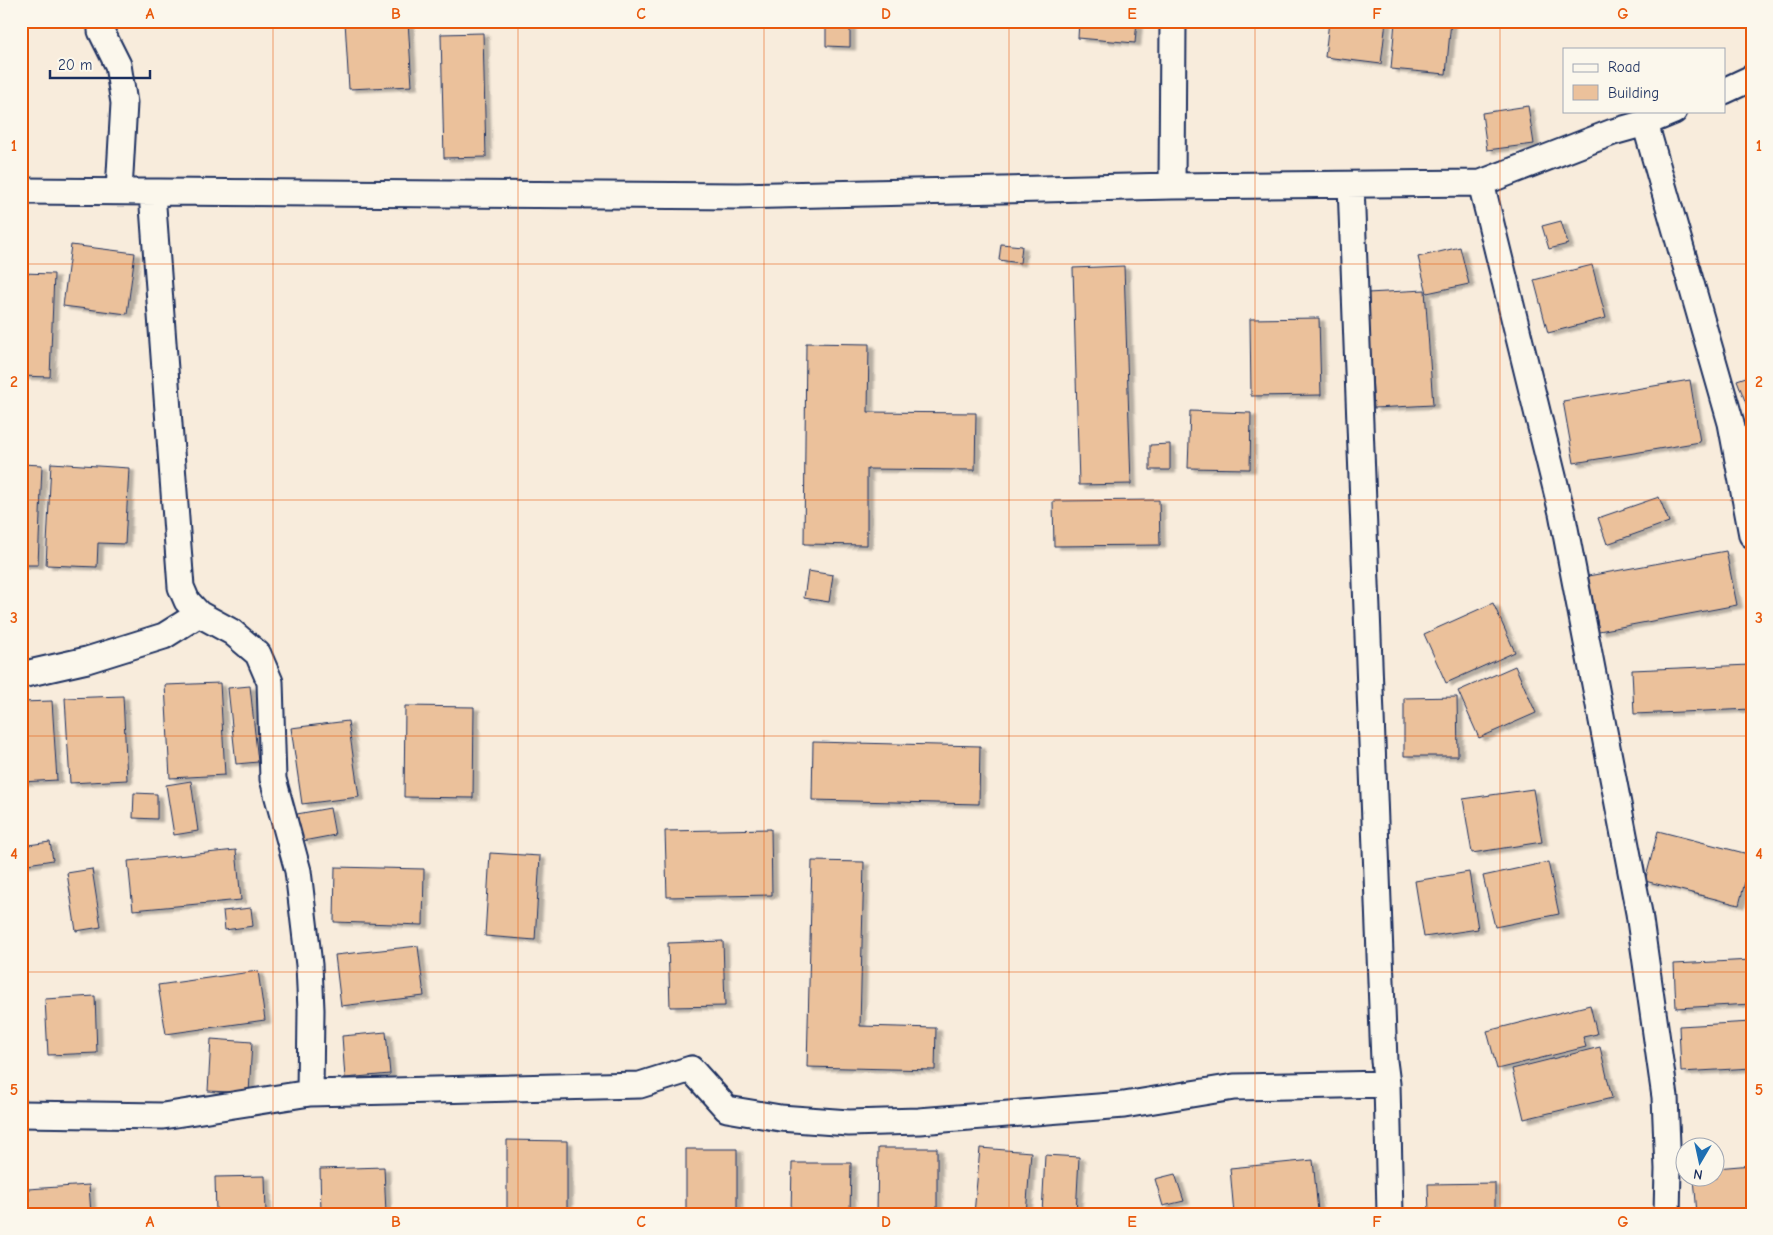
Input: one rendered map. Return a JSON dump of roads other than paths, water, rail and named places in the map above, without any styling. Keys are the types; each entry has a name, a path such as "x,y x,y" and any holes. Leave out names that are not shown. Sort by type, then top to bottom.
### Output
{"street":[{"path":"101,21 101,31 118,65 124,103 119,191"},
{"path":"1172,186 1174,21"},
{"path":"1726,90 1752,78"},
{"path":"21,191 740,196 1172,186 1481,183 1613,132 1645,123 1672,112"},
{"path":"1645,123 1731,423 1752,535"},
{"path":"1481,183 1562,513 1639,913 1665,1097 1668,1169 1667,1214"},
{"path":"1350,185 1384,1061 1387,1084 1390,1214"},
{"path":"152,193 181,587 187,601 199,614 232,632 258,654 270,682 273,778 298,871 309,965 312,1010 310,1093"},
{"path":"21,675 87,660 164,636 199,614"},
{"path":"21,1114 163,1116 310,1093 640,1085 691,1069 727,1109 780,1118 849,1123 919,1121 1124,1105 1234,1087 1387,1084"}]}
